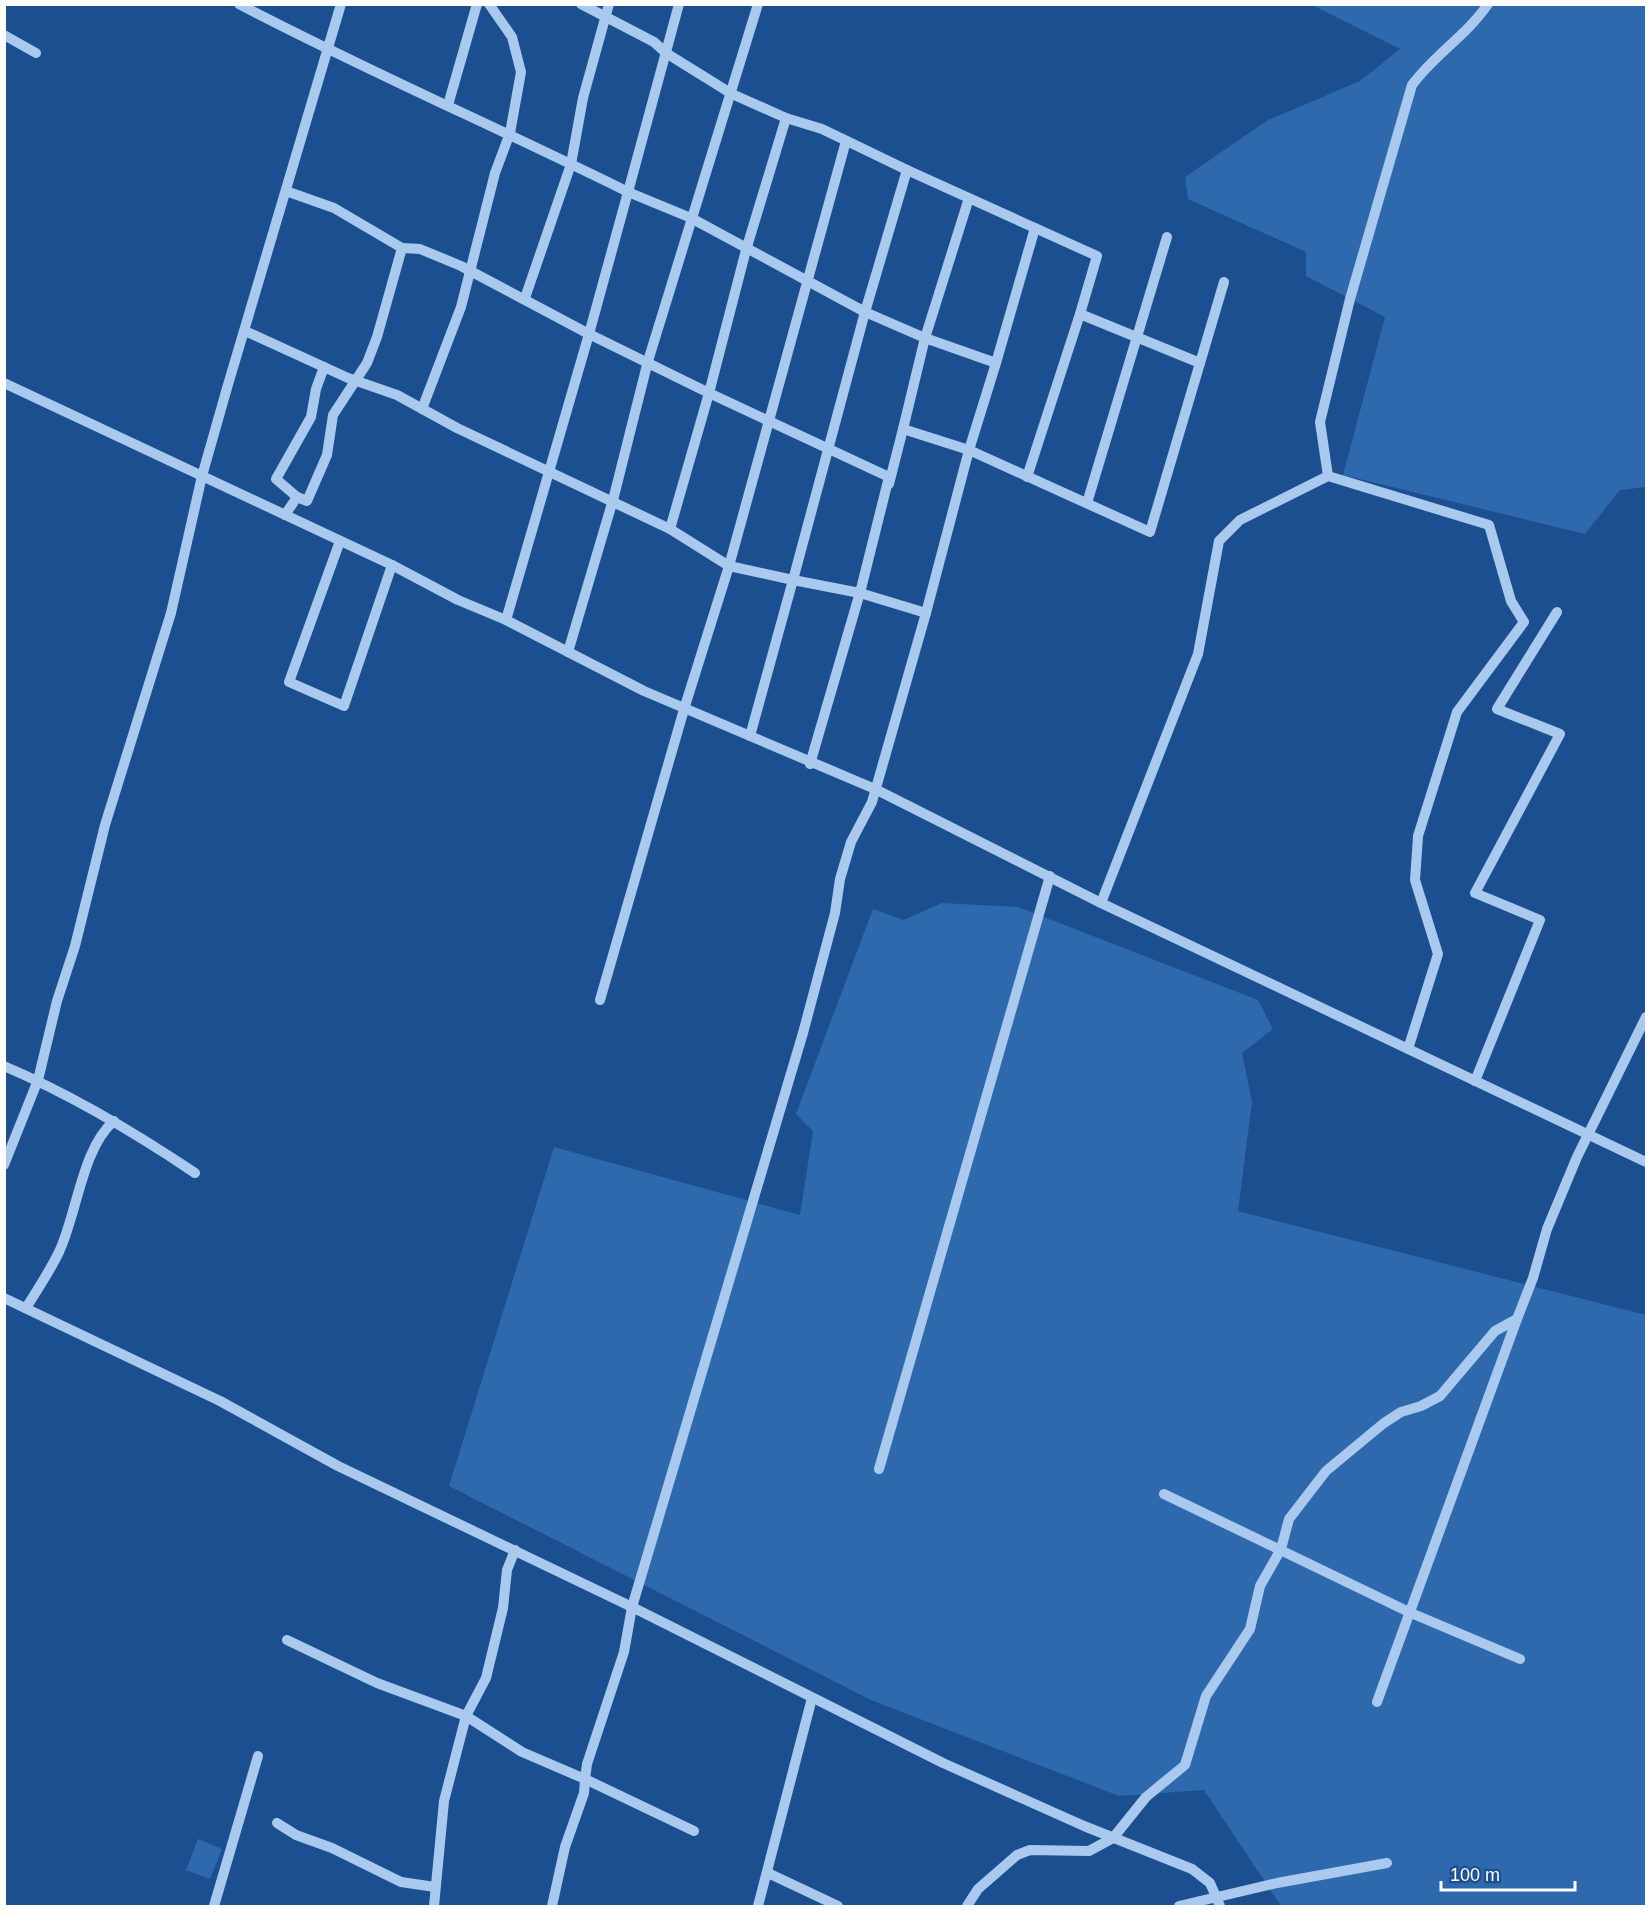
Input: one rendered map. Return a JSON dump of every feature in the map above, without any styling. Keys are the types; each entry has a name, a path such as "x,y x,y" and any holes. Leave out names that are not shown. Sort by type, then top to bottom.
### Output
{"street":[{"path":"239,4 328,51 510,133 628,192 691,219 864,312 925,338 996,363"},
{"path":"4,1165 38,1080 105,825 171,613 202,476 341,4"},
{"path":"448,105 477,4"},
{"path":"422,409 461,307 495,172 510,133 520,72 513,37 489,4"},
{"path":"581,4 607,10 666,52 732,94 786,118 822,129 1097,256 1027,477"},
{"path":"506,620 547,472 589,334 679,4"},
{"path":"568,652 613,500 648,361 758,4"},
{"path":"1328,476 1320,422 1350,299 1412,85 1478,19 1488,4"},
{"path":"525,298 571,164 583,98 607,10"},
{"path":"4,35 36,53"},
{"path":"670,530 746,250 786,118"},
{"path":"600,1000 685,706 729,566 846,141"},
{"path":"750,736 829,450 864,312 907,170"},
{"path":"286,191 334,208 402,248 420,249 471,271 589,334 889,477 860,593"},
{"path":"810,764 860,593 925,338 969,198"},
{"path":"552,1906 565,1847 584,1793 585,1779 624,1652 632,1607 803,1033 835,913 840,879 851,842 872,802 926,613 969,450 1035,228"},
{"path":"1087,503 1167,237"},
{"path":"324,367 311,417 276,479 297,497 307,501 327,455 333,415 367,363 377,337 402,248"},
{"path":"903,429 969,450 1150,532 1224,282"},
{"path":"1080,314 1200,363"},
{"path":"244,331 324,367 397,395 547,472 613,500 670,530 729,566 860,593 926,613"},
{"path":"4,383 392,565 644,691 685,706 810,764 875,789 1101,903 1647,1162"},
{"path":"1101,903 1198,654 1219,541 1240,520 1328,476 1489,525 1511,601 1524,622 1457,712 1418,836 1415,880 1438,954 1408,1049"},
{"path":"285,515 297,497"},
{"path":"340,541 289,682 344,706 392,565"},
{"path":"1475,1081 1540,920 1475,892 1560,734 1497,709 1557,612"},
{"path":"879,1468 1050,876"},
{"path":"1377,1702 1533,1278 1547,1229 1577,1157 1647,1017"},
{"path":"4,1066 38,1080 114,1121 195,1173"},
{"path":"26,1308 59,1251 93,1149 104,1130 114,1121"},
{"path":"4,1298 213,1398 338,1466 632,1607 943,1763 1113,1838 1192,1869 1210,1883 1219,1902"},
{"path":"967,1906 978,1889 1017,1855 1030,1850 1089,1851 1113,1838 1146,1797 1185,1765 1206,1696 1250,1629 1260,1586 1281,1549 1289,1519 1326,1471 1384,1423 1401,1412 1421,1406 1440,1396 1495,1331 1516,1319"},
{"path":"1164,1494 1411,1613 1521,1659"},
{"path":"434,1906 444,1801 466,1716 486,1678 503,1608 507,1570 515,1550"},
{"path":"287,1640 377,1683 466,1716 528,1755 585,1779 694,1831"},
{"path":"758,1906 812,1698"},
{"path":"214,1906 258,1756"},
{"path":"277,1823 296,1835 332,1848 401,1882 435,1887"},
{"path":"1179,1906 1219,1902 1277,1883 1387,1863"},
{"path":"768,1873 838,1906"}],"shaded area":[{"path":"1312,5 1646,5 1646,487 1620,490 1585,534 1343,475 1385,317 1306,276 1306,252 1188,199 1185,177 1268,120 1360,81 1400,49"},
{"path":"942,903 1018,907 1258,1000 1273,1029 1242,1053 1252,1102 1238,1211 1646,1315 1646,1906 1281,1906 1204,1790 1119,1796 871,1700 449,1486 554,1147 800,1215 813,1131 796,1114 873,909 904,920"},
{"path":"198,1839 222,1849 210,1879 186,1870"}]}
